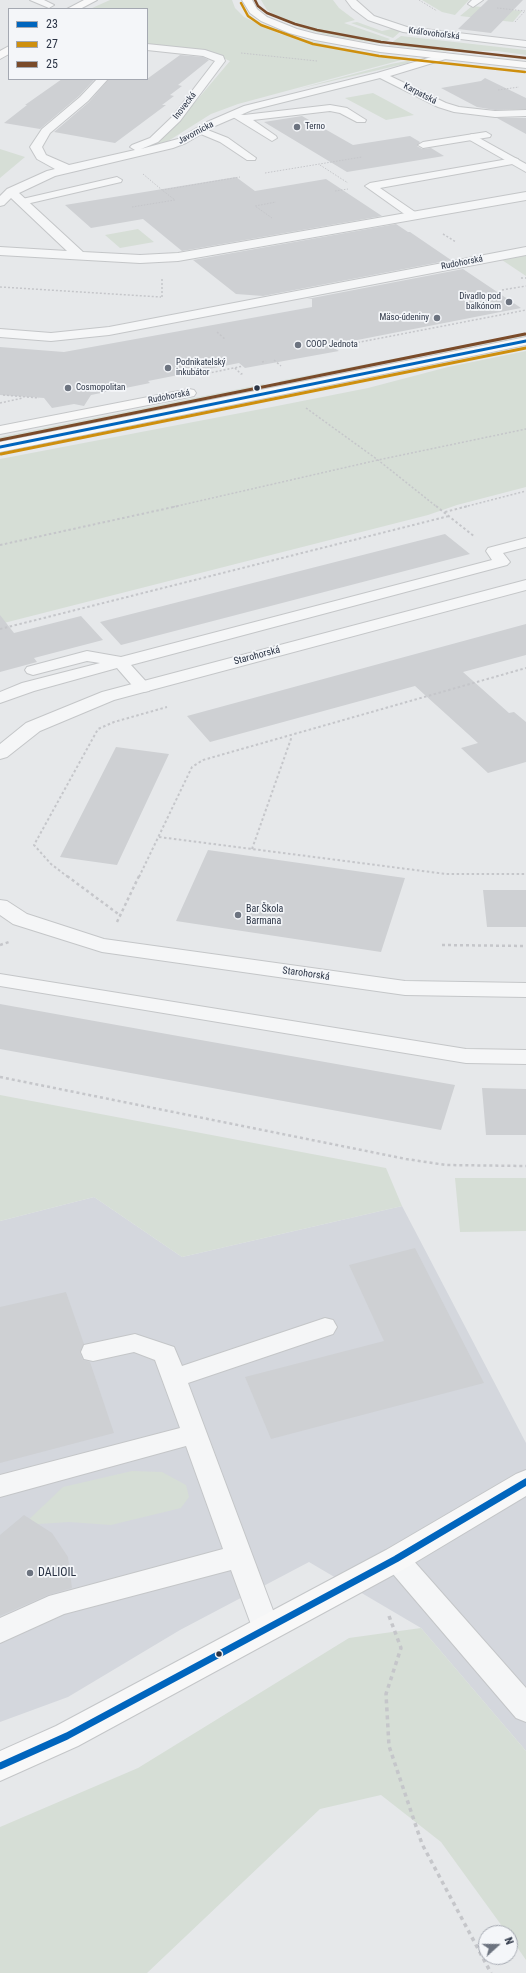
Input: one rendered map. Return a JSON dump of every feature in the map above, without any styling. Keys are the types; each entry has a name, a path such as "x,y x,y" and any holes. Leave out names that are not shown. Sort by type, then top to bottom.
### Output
{"street":[{"path":"35,0 49,4"},
{"path":"74,8 92,0"},
{"name":"Karpatská","path":"247,0 253,11 264,19 292,31 357,46 526,65"},
{"name":"Kráľovohoľská","path":"351,0 355,6 371,18 406,30 526,44"},
{"name":"Inovecká","path":"72,168 81,157 136,147 154,140 176,119 220,61 219,58 205,53 170,48 148,47"},
{"path":"0,56 8,50"},
{"name":"Karpatská","path":"382,75 445,56"},
{"name":"Karpatská","path":"382,75 442,105 458,110 495,114 526,113"},
{"name":"Javornícka","path":"0,202 11,192 51,173 158,150 182,141 200,130 248,108 382,75"},
{"path":"72,168 53,164 41,157 36,147 39,139 46,131 84,99 102,80"},
{"path":"472,137 526,169"},
{"path":"11,192 80,256"},
{"path":"0,251 140,259 178,257 526,196"},
{"name":"Rudohorská","path":"0,333 51,337 109,331 526,251"},
{"name":"Rudohorská","path":"0,324 13,327 21,334"},
{"name":"Rudohorská","path":"0,430 526,327"},
{"name":"Rudohorská","path":"0,447 526,341"},
{"name":"Starohorská","path":"0,753 33,727 108,696 526,585"},
{"name":"Starohorská","path":"0,906 20,919 102,945 406,988 526,990"},
{"path":"0,1766 67,1736 396,1559 526,1482"}],"lane":[{"path":"232,115 244,118 330,108 342,110 361,120"},
{"path":"244,118 272,138"},
{"path":"200,130 224,140 251,158"},
{"path":"423,145 486,135"},
{"path":"414,216 370,186 514,161"},
{"path":"22,202 117,180"},
{"path":"0,698 28,687 120,662 502,562 493,551 526,542"},
{"path":"33,670 87,656 120,662 143,687"},
{"path":"0,980 466,1056 526,1057"},
{"path":"174,1378 325,1327"},
{"path":"93,1352 135,1343 165,1354 266,1629"},
{"path":"0,1486 195,1434"},
{"path":"0,1631 59,1604 240,1556"},
{"path":"396,1559 526,1709"}],"path":[{"path":"515,22 526,10"},
{"path":"236,52 318,61"},
{"path":"498,90 522,86"},
{"path":"259,174 362,157"},
{"path":"162,190 244,176"},
{"path":"132,207 175,200 153,182"},
{"path":"266,213 255,206 276,202"},
{"path":"521,278 526,278"},
{"path":"502,290 526,286"},
{"path":"0,287 167,297"},
{"path":"350,344 526,310"},
{"path":"274,360 281,366"},
{"path":"262,362 266,361"},
{"path":"242,374 235,368 243,366"},
{"path":"2,395 41,398"},
{"path":"0,404 26,397"},
{"path":"300,404 378,460 493,551"},
{"path":"0,545 378,460 526,429"},
{"path":"444,512 526,491"},
{"path":"0,629 449,516"},
{"path":"102,945 121,916 192,767 203,760 526,668"},
{"path":"121,916 51,864 34,845 98,730 114,722 174,704"},
{"path":"252,849 292,735"},
{"path":"159,837 446,874 526,874"},
{"path":"442,945 526,946"},
{"path":"0,1077 406,1159 446,1165 526,1166"},
{"path":"389,1616 401,1648 386,1694 389,1746 422,1844 491,1973"}],"shaded area":[{"path":"110,0 232,0 235,8 244,17 280,34 342,48 405,59 238,104 211,114 165,143 151,145 180,120 230,61 209,52 148,46 148,8 92,8"},
{"path":"261,0 333,0 339,8 355,20 344,23 390,39 382,44 331,36 301,28 280,19 267,10"},
{"path":"422,0 469,0 455,15 442,12"},
{"path":"472,6 522,11 513,22 460,16"},
{"path":"357,22 382,31 392,29 401,31 393,38 351,23"},
{"path":"401,36 526,50 526,55 497,51 443,51 388,45"},
{"path":"412,60 408,63 298,89 391,64"},
{"path":"373,93 414,115 386,120 345,98"},
{"path":"0,149 25,157 0,178"},
{"path":"138,229 154,242 120,248 105,235"},
{"path":"526,255 526,276 502,260"},
{"path":"526,333 526,336 282,384 279,381"},
{"path":"526,351 526,487 457,505 428,515 0,624 0,459 368,388 448,367"},
{"path":"264,384 267,387 0,441 0,437"},
{"path":"0,1095 386,1168 402,1206 182,1257 94,1197 0,1221"},
{"path":"455,1178 526,1178 526,1231 460,1232"},
{"path":"94,1197 182,1257 402,1206 526,1443 526,1751 421,1628 309,1562 180,1630 68,1697 0,1722 0,1221"},
{"path":"132,1471 162,1472 186,1485 189,1497 181,1508 111,1525 69,1522 23,1525 63,1487"},
{"path":"421,1628 526,1751 526,1960 518,1948 518,1925 501,1925 441,1842 381,1795 320,1809 147,1973 0,1973 0,1827 138,1768 349,1638"}],"building":[{"path":"488,0 523,0 491,33 458,29"},
{"path":"180,55 203,57 209,60 178,85 182,86 170,95 174,96 162,105 166,105 115,143 54,132 89,102 108,80 148,80 148,78"},
{"path":"485,78 526,98 526,109 495,110 477,107 441,88 481,81"},
{"path":"61,80 94,80 79,96 40,129 4,123 27,105 25,105"},
{"path":"302,116 353,145 410,136 420,142 417,146 422,149 431,148 444,156 347,172 264,122"},
{"path":"497,118 526,118 526,134"},
{"path":"236,177 255,191 326,179 382,216 182,251 143,219 91,228 65,205"},
{"path":"396,224 451,260 263,296 236,294 193,260"},
{"path":"463,269 521,308 347,342 351,345 334,348 339,351 245,368 239,363 148,381 150,383 91,395 84,406 74,404 52,408 44,398 0,395 0,347 64,352 312,307 312,299 307,299"},
{"path":"445,534 470,554 121,645 100,622"},
{"path":"0,615 14,633 81,616 103,640 34,658 37,662 0,672"},
{"path":"526,624 526,655 463,672 509,713 514,712 526,722 526,762 488,773 461,748 478,743 415,686 210,742 187,716"},
{"path":"116,747 169,754 117,865 60,857"},
{"path":"208,850 405,878 381,952 176,921"},
{"path":"483,890 526,890 526,927 487,927"},
{"path":"0,1004 455,1085 441,1130 0,1049"},
{"path":"482,1088 526,1089 526,1135 486,1135"},
{"path":"415,1248 484,1383 271,1439 245,1377 384,1341 349,1265"},
{"path":"66,1292 84,1344 80,1353 83,1360 90,1362 114,1433 0,1463 0,1307"},
{"path":"24,1515 52,1533 68,1557 72,1588 48,1595 0,1616 0,1535"}],"transit line":[{"name":"25","path":"255,0 258,6 267,13 295,24 317,30 381,42 526,58"},
{"name":"27","path":"241,3 248,16 261,25 290,37 313,44 379,56 525,72"},
{"name":"25","path":"0,440 525,334"},
{"name":"23","path":"0,447 526,341"},
{"name":"27","path":"1,454 526,348"},
{"name":"23","path":"0,1766 67,1736 396,1559 526,1482"}],"place":[{"name":"Terno","path":"297,127"},
{"name":"Divadlo pod balkónom","path":"509,302"},
{"name":"Mäso-údeniny","path":"437,318"},
{"name":"COOP Jednota","path":"298,345"},
{"name":"Podnikatelský inkubátor","path":"168,368"},
{"name":"Cosmopolitan","path":"68,388"},
{"name":"Bar Škola Barmana","path":"238,915"},
{"name":"DALIOIL","path":"30,1573"}]}
